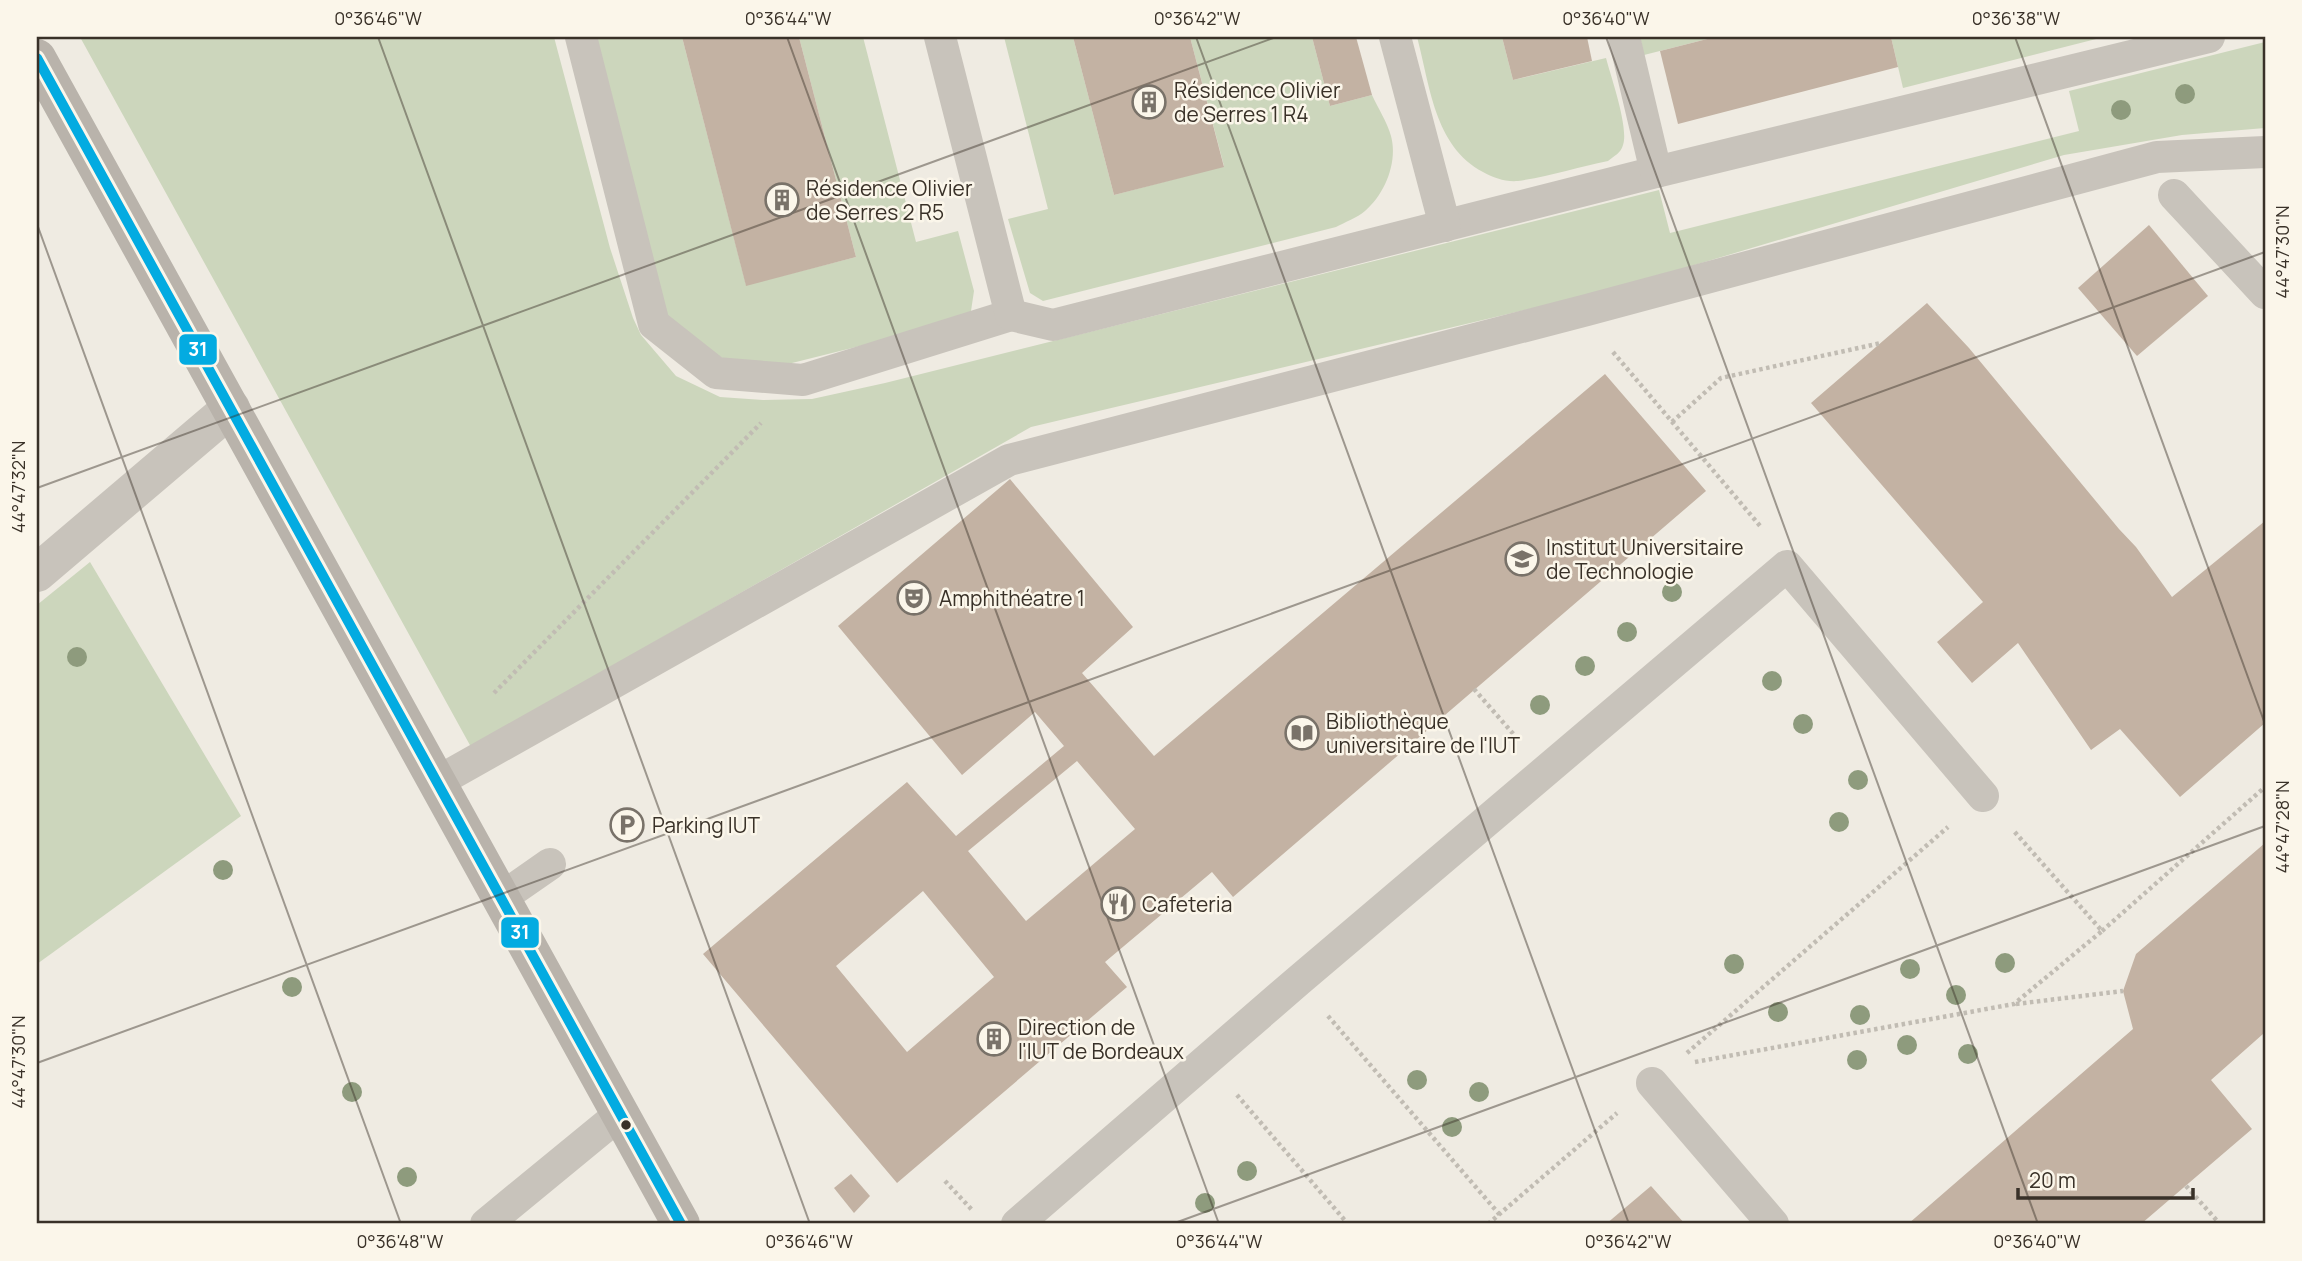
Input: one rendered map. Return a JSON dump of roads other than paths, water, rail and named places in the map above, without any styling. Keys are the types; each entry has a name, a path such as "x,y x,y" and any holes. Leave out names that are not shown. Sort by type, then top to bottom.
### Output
{"street":[{"path":"37,58 681,1224"},
{"path":"37,573 231,408"}],"lane":[{"path":"581,37 654,324 716,373 803,380 1011,315 1053,325 2165,42 2209,37"},
{"path":"940,37 1011,315"},
{"path":"1395,37 1445,226"},
{"path":"1624,37 1656,172"},
{"path":"437,782 1009,460 1587,310 2157,157 2265,152"},
{"path":"2174,195 2265,293"},
{"path":"1017,1224 1298,981 1787,566 1983,796"},
{"path":"501,898 550,864"},
{"path":"1662,1075 1773,1224"},
{"path":"486,1224 620,1114"}],"place":[{"name":"Résidence Olivier de Serres 1 R4","path":"1149,102"},
{"name":"Résidence Olivier de Serres 2 R5","path":"782,200"},
{"name":"Institut Universitaire de Technologie","path":"1522,559"},
{"name":"Amphithéatre 1","path":"914,598"},
{"name":"Bibliothèque universitaire de l'IUT","path":"1302,733"},
{"name":"Parking IUT","path":"627,825"},
{"name":"Cafeteria","path":"1118,904"},
{"name":"Direction de l'IUT de Bordeaux","path":"994,1039"}]}
